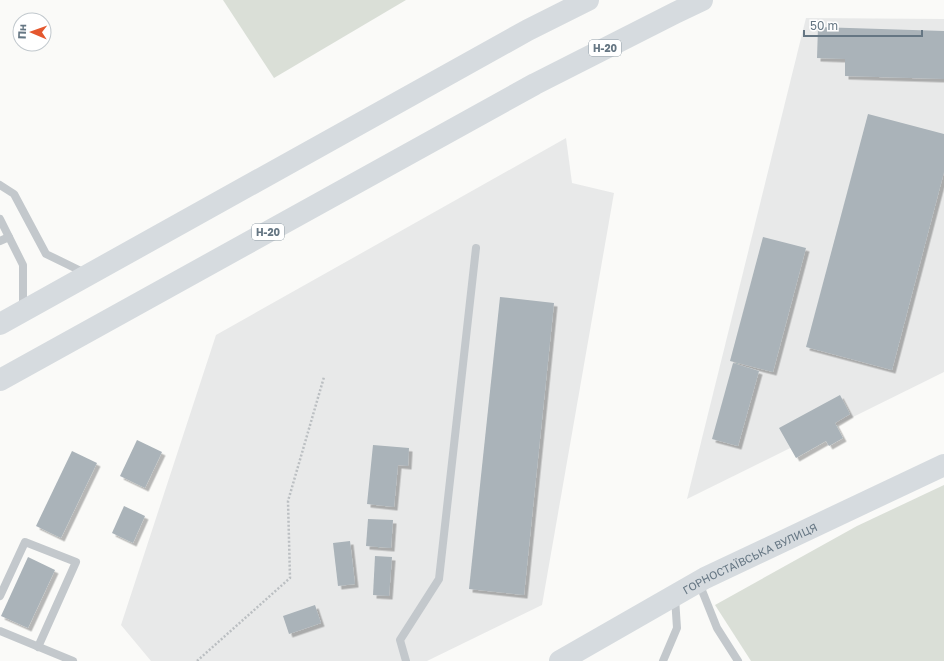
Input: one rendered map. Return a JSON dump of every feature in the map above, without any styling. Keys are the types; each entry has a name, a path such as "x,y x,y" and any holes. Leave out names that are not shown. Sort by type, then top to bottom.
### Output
{"main road":[{"path":"0,324 528,30 588,0"},
{"name":"Н-20","path":"0,380 535,84 702,0"},
{"name":"ГОРНОСТАЇВСЬКА ВУЛИЦЯ","path":"560,661 698,582 944,465"}],"lane":[{"path":"0,185 14,194 46,254 88,274"},
{"path":"0,219 23,265 23,311"},
{"path":"0,242 9,237"},
{"path":"406,661 400,640 440,579 476,248"},
{"path":"0,596 25,542 76,562 38,646"},
{"path":"698,582 717,628 738,661"},
{"path":"663,661 677,628 675,595"},
{"path":"0,631 73,661"}],"path":[{"path":"197,661 290,578 288,501 324,377"}],"shaded area":[{"path":"223,0 406,0 274,78"},
{"path":"806,18 944,19 944,372 687,499"},
{"path":"566,138 572,183 614,193 542,605 427,661 151,661 121,625 216,335"},
{"path":"944,485 944,661 751,661 715,605 857,526"}],"building":[{"path":"818,27 944,31 944,79 845,76 845,59 817,58"},
{"path":"868,114 944,134 944,172 892,370 806,347"},
{"path":"763,237 806,248 773,372 730,361"},
{"path":"500,297 554,303 524,595 469,589"},
{"path":"733,363 759,371 738,446 712,439"},
{"path":"840,395 850,414 835,423 843,438 829,446 826,441 796,458 779,428"},
{"path":"137,440 162,452 145,488 120,476"},
{"path":"373,445 409,448 408,466 398,465 394,507 367,504"},
{"path":"72,451 97,463 61,538 36,526"},
{"path":"124,506 145,516 133,543 112,533"},
{"path":"368,519 393,520 391,548 366,546"},
{"path":"350,541 355,584 338,586 333,543"},
{"path":"375,556 392,557 389,596 373,595"},
{"path":"28,557 55,570 28,628 1,616"},
{"path":"315,605 321,623 289,634 283,616"}]}
